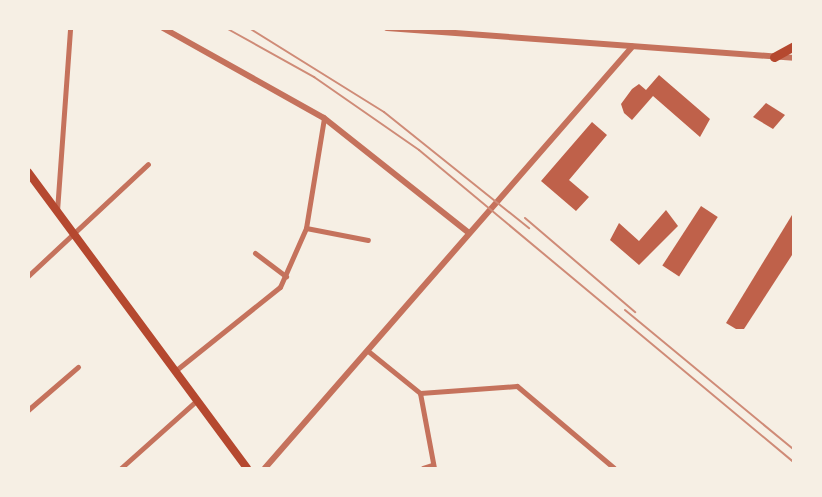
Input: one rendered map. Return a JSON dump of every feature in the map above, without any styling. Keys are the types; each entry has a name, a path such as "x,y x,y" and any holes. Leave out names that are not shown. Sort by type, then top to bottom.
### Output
{"highway":[{"path":"774,57 794,46"}],"main road":[{"path":"28,172 247,468"}],"street":[{"path":"57,210 70,28"},
{"path":"163,28 324,118 468,232"},
{"path":"387,28 794,58"},
{"path":"265,468 368,351 514,178 632,47"},
{"path":"175,371 267,300 286,276 306,228 324,118"},
{"path":"28,276 148,164"},
{"path":"306,228 368,240"},
{"path":"255,253 286,276"},
{"path":"368,351 420,393 433,467 423,468"},
{"path":"28,410 78,367"},
{"path":"420,393 516,386 614,468"},
{"path":"121,468 197,400"}],"building":[{"path":"659,75 710,119 700,137 653,96 632,120 624,113 621,104 632,89 639,84 646,90"},
{"path":"766,103 785,115 773,129 753,117"},
{"path":"592,122 607,135 569,180 589,197 576,211 541,181"},
{"path":"701,206 718,217 679,276 662,266"},
{"path":"666,210 678,226 639,265 610,240 619,223 639,241"},
{"path":"792,215 794,252 744,329 736,329 726,323"}],"railway":[{"path":"226,28 314,77 419,150 794,462"},
{"path":"249,28 384,112 529,228"},
{"path":"525,218 635,312"},
{"path":"625,310 794,450"}]}
